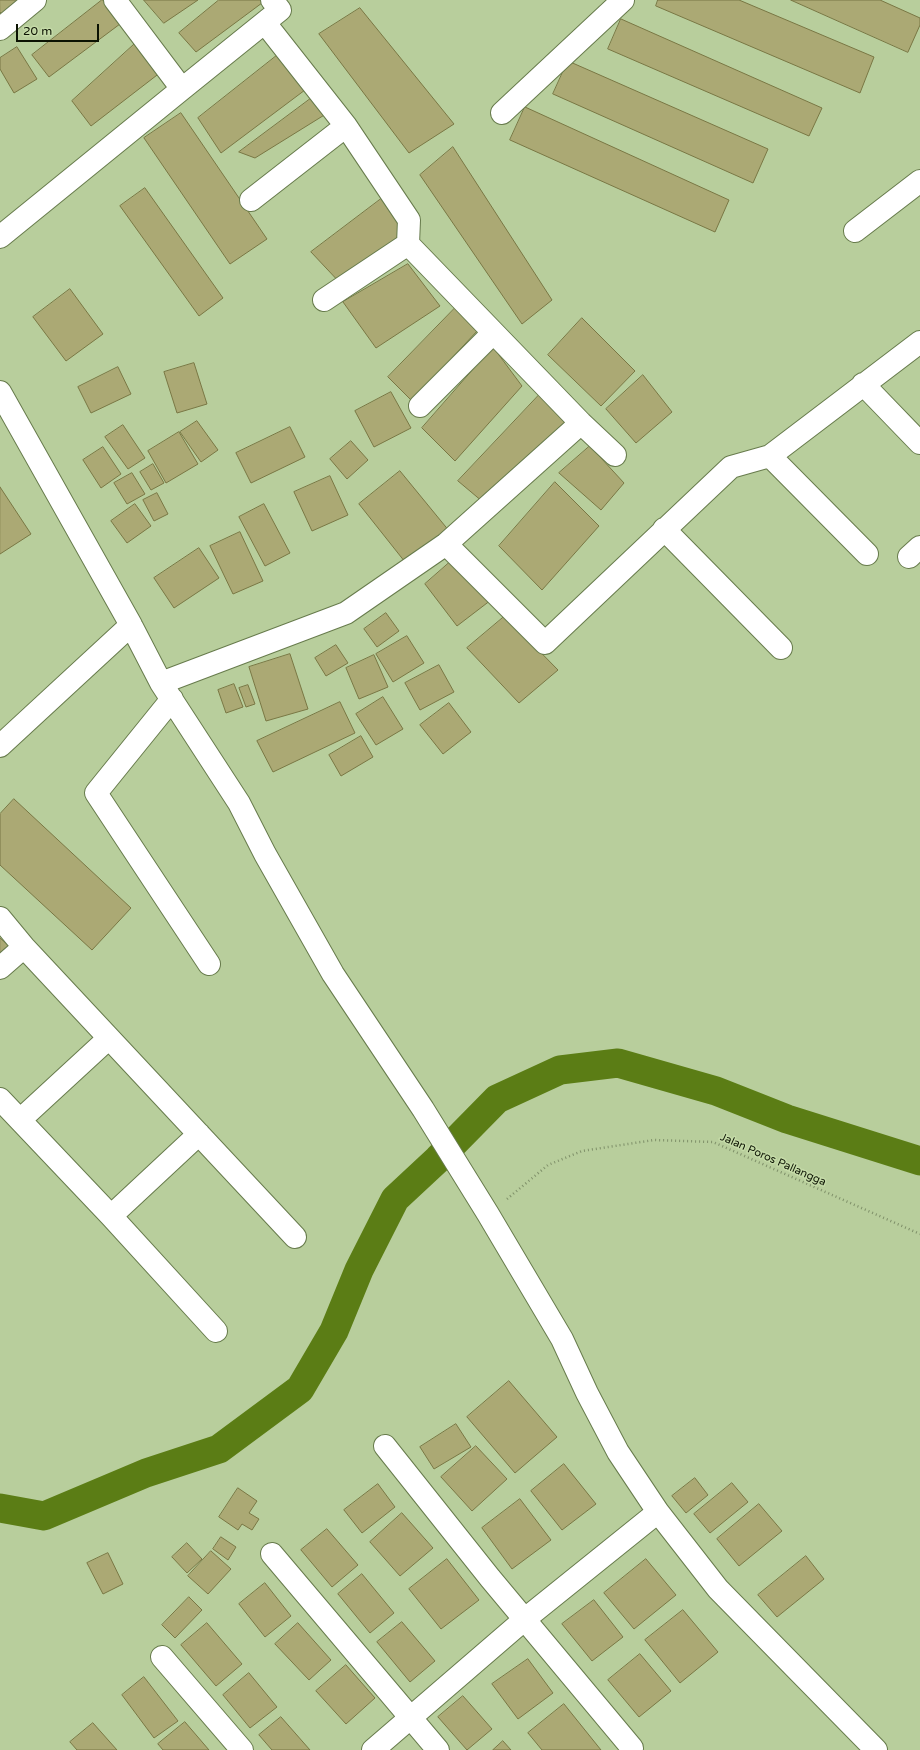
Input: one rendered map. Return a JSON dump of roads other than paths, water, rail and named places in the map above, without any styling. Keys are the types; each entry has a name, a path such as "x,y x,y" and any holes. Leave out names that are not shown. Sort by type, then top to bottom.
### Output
{"street":[{"path":"0,29 35,0"},
{"path":"115,0 182,88"},
{"path":"0,237 280,10 272,0"},
{"path":"502,113 623,0"},
{"path":"265,23 346,126 410,220 408,244 581,424 615,455"},
{"path":"251,200 346,126"},
{"path":"855,231 920,181"},
{"path":"324,300 408,244"},
{"path":"420,406 493,333"},
{"path":"446,544 544,643 731,467 770,456 920,342"},
{"path":"863,384 920,443"},
{"path":"0,392 131,625 166,691 239,803 265,854 333,974 423,1109 462,1171 562,1339 586,1393 618,1452 658,1512 718,1589 876,1750"},
{"path":"209,964 96,793 166,691 346,613 446,544 581,424"},
{"path":"770,456 867,554"},
{"path":"664,529 781,648"},
{"path":"4,732 131,625"},
{"path":"0,918 24,947 295,1237"},
{"path":"0,968 24,947"},
{"path":"20,1120 109,1038"},
{"path":"0,1099 111,1216 216,1331"},
{"path":"111,1216 199,1134"},
{"path":"385,1446 490,1578 632,1748"},
{"path":"373,1750 525,1619 658,1512"},
{"path":"272,1554 438,1750"},
{"path":"162,1657 242,1750"}],"waterway":[{"path":"0,1508 44,1516 146,1473 219,1449 300,1389 334,1331 359,1270 395,1199 438,1159 497,1099 560,1070 618,1063 716,1091 787,1119 920,1161"}]}
